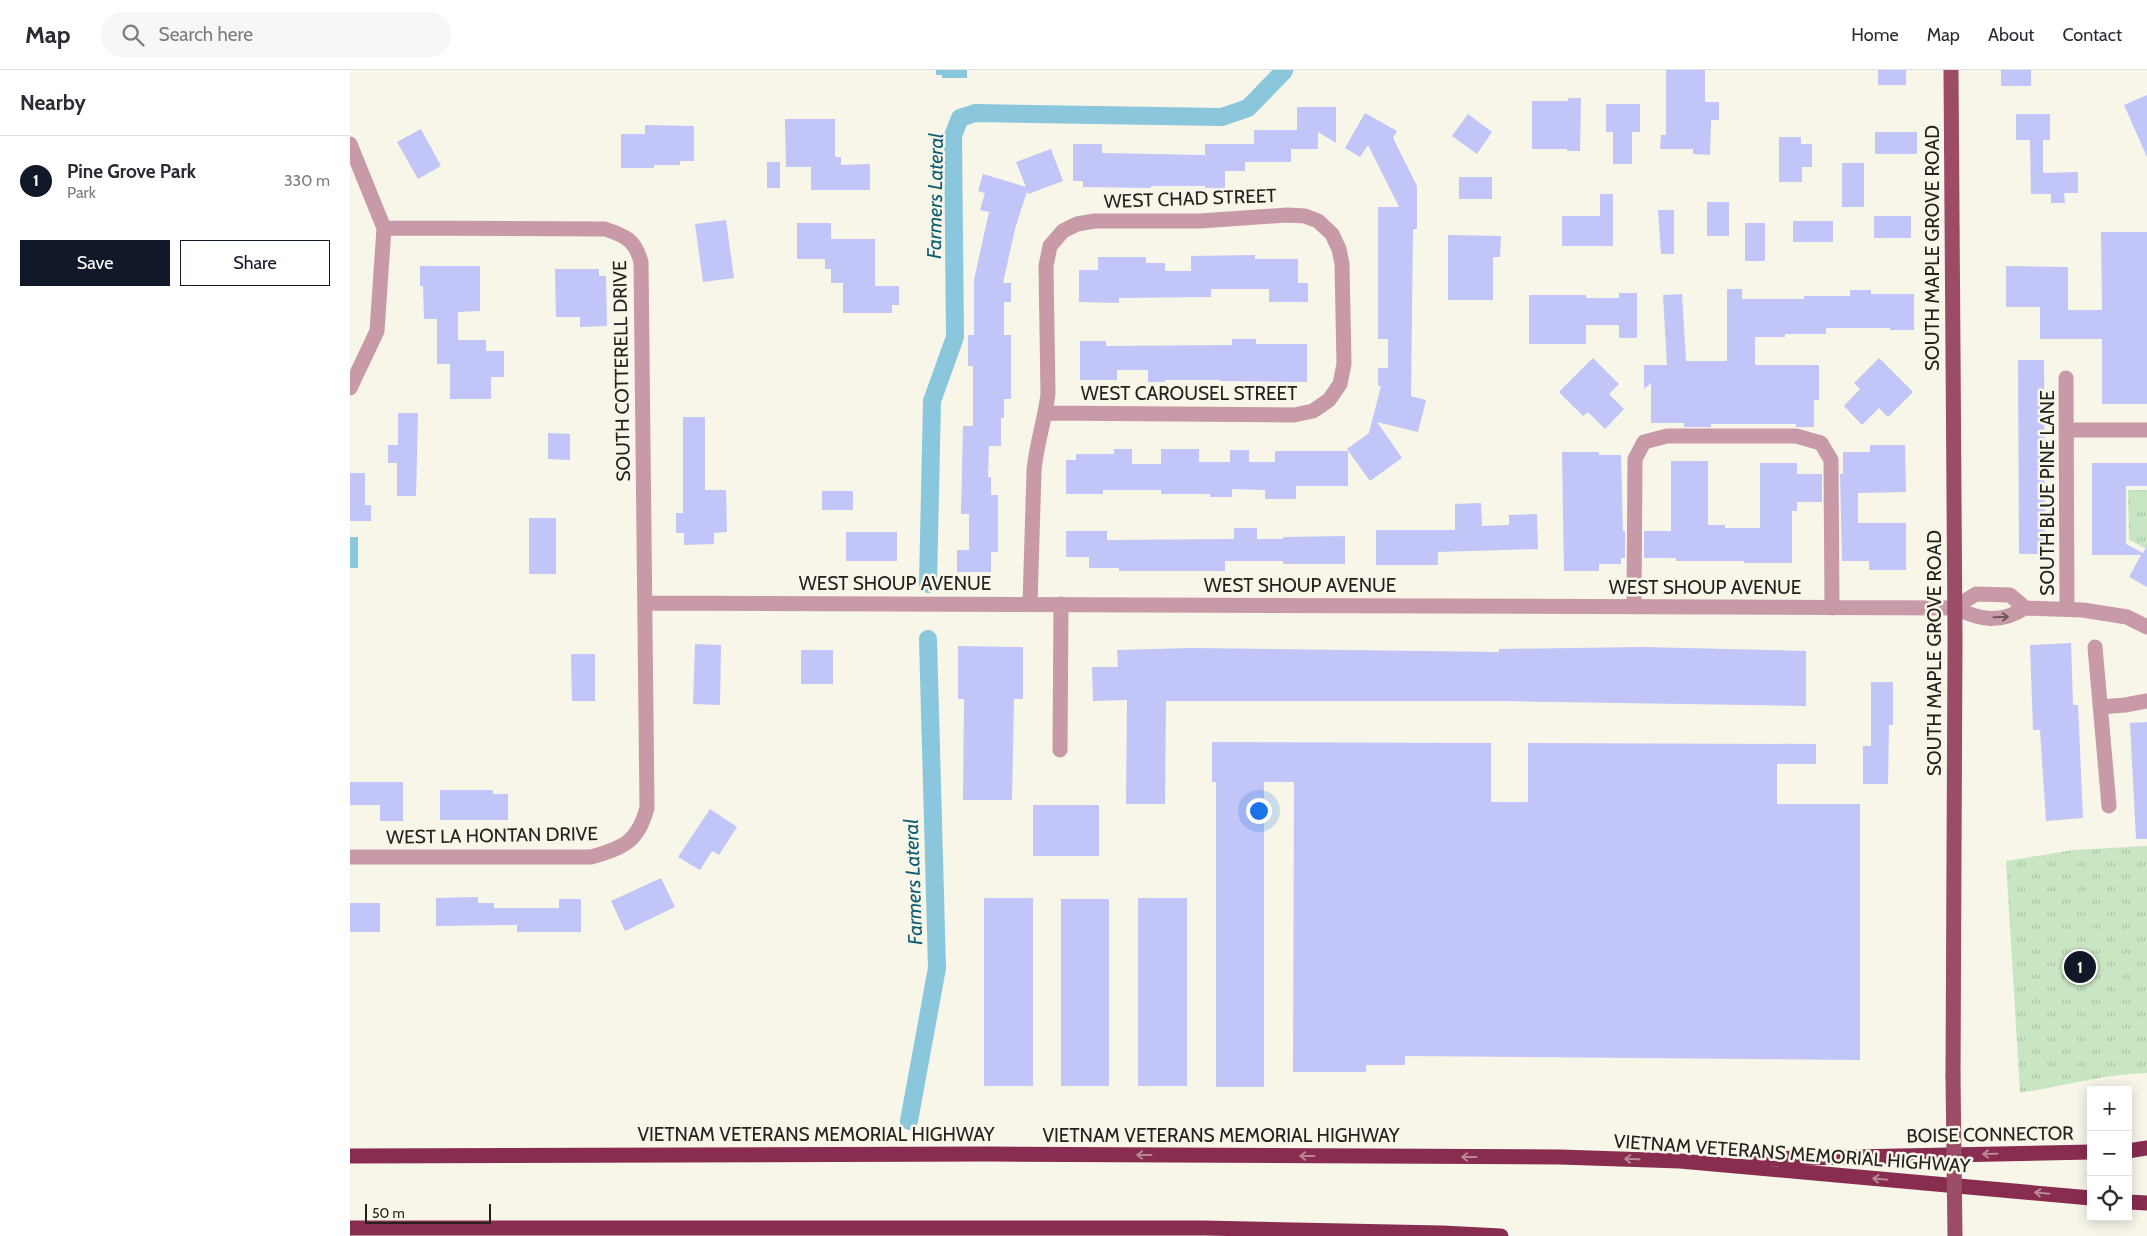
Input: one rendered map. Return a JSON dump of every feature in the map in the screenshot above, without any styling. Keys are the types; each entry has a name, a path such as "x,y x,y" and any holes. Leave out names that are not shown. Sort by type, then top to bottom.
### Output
{"highway":[{"path":"2132,1151 2147,1150"},
{"name":"BOISE CONNECTOR","path":"1680,1161 2087,1152"},
{"name":"VIETNAM VETERANS MEMORIAL HIGHWAY","path":"350,1156 990,1154 1540,1157 1680,1161 2087,1198"},
{"path":"2132,1202 2147,1203"},
{"path":"350,1228 1204,1228 1502,1236"}],"main road":[{"name":"SOUTH MAPLE GROVE ROAD","path":"1951,70 1955,1236"}],"street":[{"path":"350,144 384,228 377,332 350,388"},
{"name":"WEST CHAD STREET","path":"1046,413 1048,394 1046,266 1050,246 1063,231 1077,224 1095,221 1200,221 1286,215 1305,216 1318,221 1332,234 1339,249 1342,264 1344,364 1340,384 1329,400"},
{"name":"SOUTH COTTERELL DRIVE","path":"384,228 605,229 631,240 638,252 642,262 647,808 643,824 632,840"},
{"name":"SOUTH BLUE PINE LANE","path":"2066,378 2067,609"},
{"name":"WEST CAROUSEL STREET","path":"1046,413 1294,415 1313,411 1329,400"},
{"path":"1030,604 1034,471 1036,451 1046,413"},
{"path":"2066,430 2147,430"},
{"path":"1634,607 1635,459 1644,442 1667,436 1796,436 1821,443 1830,460 1832,608"},
{"path":"1954,608 1976,594 2010,595 2025,608 2083,610 2127,617 2147,627"},
{"name":"WEST SHOUP AVENUE","path":"645,603 1954,608 1977,618 2010,617 2025,608"},
{"path":"1060,750 1061,604"},
{"path":"2095,647 2109,806"},
{"path":"2100,707 2125,706 2147,701"},
{"name":"WEST LA HONTAN DRIVE","path":"350,857 591,857 613,851 632,840"}],"green space":[{"path":"2128,490 2147,490 2147,549 2129,540"},
{"path":"2147,846 2147,1073 2099,1078 2020,1093 2006,861 2074,850"}],"water":[{"path":"936,70 967,70 967,78 942,78 942,75 936,75"},
{"path":"350,537 358,537 358,568 350,568"}],"building":[{"path":"1666,70 1705,70 1705,102 1719,102 1719,120 1711,120 1710,155 1693,154 1693,149 1660,149 1661,135 1666,135"},
{"path":"1878,70 1906,70 1906,85 1878,85"},
{"path":"2001,70 2031,70 2031,86 2001,86"},
{"path":"2147,95 2147,157 2124,105"},
{"path":"1568,98 1581,98 1580,151 1532,149 1532,101 1568,101"},
{"path":"1606,104 1640,104 1640,132 1632,132 1632,164 1613,164 1613,132 1606,132"},
{"path":"1297,107 1336,107 1336,143 1318,132 1318,149 1291,149 1291,162 1245,162 1245,171 1225,171 1225,188 1205,188 1205,186 1151,186 1151,188 1083,187 1083,181 1073,181 1073,144 1102,144 1102,153 1205,155 1205,144 1254,144 1254,130 1297,130"},
{"path":"1365,113 1397,131 1393,138 1417,186 1417,229 1413,229 1411,396 1426,400 1418,432 1377,422 1402,458 1370,481 1347,449 1369,433 1381,386 1378,386 1378,368 1388,368 1388,339 1378,339 1378,207 1399,207 1368,145 1360,157 1345,148"},
{"path":"1468,114 1492,132 1477,154 1452,136"},
{"path":"2016,114 2050,114 2050,140 2043,140 2043,173 2078,172 2078,193 2064,193 2065,203 2051,203 2051,194 2031,194 2030,140 2016,140"},
{"path":"785,119 835,119 835,157 841,157 841,165 870,164 870,190 811,190 811,167 786,167"},
{"path":"645,125 694,126 694,161 680,161 680,165 654,165 654,168 621,168 621,134 645,134"},
{"path":"421,129 441,166 418,179 397,142"},
{"path":"1875,132 1917,132 1917,154 1875,154"},
{"path":"1779,137 1801,137 1801,144 1812,144 1812,167 1802,167 1802,182 1779,182"},
{"path":"1051,149 1063,181 1028,194 1027,191 1015,229 1003,283 1011,283 1011,302 1004,302 1004,335 1011,335 1011,399 1004,399 1004,418 1001,418 1001,446 989,446 988,477 991,477 991,495 998,495 998,552 991,552 991,572 957,572 957,550 969,550 969,514 961,514 963,426 973,426 973,366 968,366 968,335 974,335 974,280 989,212 980,210 985,193 978,191 983,174 1026,187 1016,162"},
{"path":"767,162 780,162 780,188 767,188"},
{"path":"1842,163 1864,163 1864,207 1842,207"},
{"path":"1459,177 1492,177 1492,199 1459,199"},
{"path":"1600,194 1613,194 1613,246 1562,246 1562,216 1600,216"},
{"path":"1707,202 1729,202 1729,236 1707,236"},
{"path":"1658,210 1674,210 1674,254 1661,254"},
{"path":"1874,216 1911,216 1911,238 1874,238"},
{"path":"726,220 734,278 703,282 695,224"},
{"path":"1793,221 1833,221 1833,242 1793,242"},
{"path":"797,223 831,223 831,239 875,239 875,286 899,286 899,305 892,305 892,313 843,313 843,283 831,283 831,269 825,269 825,259 797,259"},
{"path":"1745,223 1765,223 1765,261 1745,261"},
{"path":"2101,232 2147,232 2147,404 2102,404 2102,339 2040,339 2040,307 2006,307 2006,266 2068,267 2068,310 2102,310"},
{"path":"1448,235 1501,236 1500,257 1493,257 1493,300 1448,300"},
{"path":"1255,255 1255,259 1298,259 1298,283 1308,283 1308,302 1269,302 1269,289 1211,289 1211,297 1119,298 1119,303 1079,302 1079,270 1098,270 1098,257 1146,257 1146,263 1165,263 1165,271 1191,271 1191,256"},
{"path":"420,266 480,266 480,311 458,312 458,340 486,340 486,351 504,351 504,377 491,377 491,399 450,399 450,364 437,364 437,319 424,319 423,286 420,286"},
{"path":"555,269 599,269 599,276 606,276 607,326 580,327 580,317 556,317"},
{"path":"1727,289 1742,289 1742,299 1804,299 1804,296 1850,296 1850,290 1871,290 1871,294 1914,294 1914,330 1826,328 1826,334 1785,334 1785,337 1755,337 1755,365 1819,365 1819,400 1814,400 1814,427 1796,427 1796,424 1711,424 1711,427 1684,427 1684,423 1651,423 1651,383 1644,389 1644,365 1667,365 1663,295 1682,294 1686,361 1727,361"},
{"path":"1619,293 1637,293 1637,338 1619,338 1619,325 1586,325 1586,344 1529,344 1529,295 1586,295 1586,298 1619,298"},
{"path":"1232,339 1256,339 1256,344 1307,344 1307,382 1165,380 1165,382 1148,382 1148,370 1117,370 1117,380 1080,380 1080,341 1106,341 1106,346 1232,345"},
{"path":"1593,358 1619,384 1609,394 1624,409 1605,429 1588,412 1583,416 1559,392"},
{"path":"1879,358 1913,392 1888,417 1879,408 1862,425 1844,406 1860,389 1854,383"},
{"path":"2018,360 2044,360 2045,554 2019,554"},
{"path":"398,413 418,413 416,496 397,496 397,463 388,463 388,445 398,445"},
{"path":"683,417 705,417 705,490 726,490 727,532 714,533 714,544 684,545 684,533 676,533 676,513 683,513"},
{"path":"548,433 570,434 570,460 548,459"},
{"path":"1870,445 1905,445 1906,492 1858,493 1858,523 1906,523 1906,570 1869,570 1869,561 1842,561 1840,474 1843,474 1843,452 1870,452"},
{"path":"1114,449 1132,449 1132,464 1161,464 1161,449 1199,449 1199,462 1230,462 1230,450 1249,450 1249,462 1275,462 1275,451 1348,451 1348,486 1296,486 1296,499 1265,499 1265,490 1232,489 1232,497 1210,497 1210,494 1161,494 1161,490 1103,490 1103,494 1066,494 1066,460 1076,460 1076,454 1114,454"},
{"path":"1562,452 1599,452 1599,455 1621,455 1625,558 1621,558 1621,564 1599,564 1599,571 1564,571"},
{"path":"1671,461 1708,461 1708,525 1725,525 1725,528 1760,528 1760,463 1797,463 1797,474 1822,474 1822,502 1797,502 1797,511 1792,511 1792,563 1676,561 1676,558 1644,558 1644,531 1671,531"},
{"path":"2092,463 2147,463 2147,486 2126,486 2126,544 2143,553 2147,545 2147,587 2129,577 2141,555 2092,555"},
{"path":"350,473 365,473 365,505 371,505 371,521 350,521"},
{"path":"822,491 853,491 853,510 822,510"},
{"path":"1481,503 1482,526 1509,525 1509,515 1537,514 1538,549 1438,552 1438,565 1376,565 1376,530 1455,530 1455,504"},
{"path":"529,518 556,518 556,574 529,574"},
{"path":"1234,528 1257,528 1257,539 1345,536 1345,564 1283,564 1283,561 1225,561 1225,571 1119,571 1119,568 1089,568 1089,557 1066,557 1066,531 1107,531 1107,540 1234,539"},
{"path":"846,532 897,532 897,561 846,561"},
{"path":"2071,643 2073,705 2078,705 2083,818 2046,821 2040,730 2033,730 2030,645"},
{"path":"695,644 721,645 720,705 693,704"},
{"path":"958,646 1023,647 1023,699 1014,699 1012,800 963,800 964,699 958,699"},
{"path":"1642,647 1806,651 1806,706 1499,701 1166,701 1165,804 1126,804 1127,700 1093,701 1092,667 1118,667 1117,650 1191,648 1499,652 1499,649"},
{"path":"801,650 833,650 833,684 801,684"},
{"path":"571,654 595,654 595,701 572,701"},
{"path":"1871,682 1893,682 1893,725 1889,725 1888,784 1863,784 1863,746 1871,746"},
{"path":"2147,722 2147,839 2136,839 2130,723"},
{"path":"1212,742 1491,743 1491,802 1528,802 1528,743 1816,744 1816,764 1777,764 1777,804 1860,804 1860,1060 1405,1056 1405,1065 1366,1065 1366,1072 1293,1072 1294,782 1264,782 1264,1087 1216,1087 1216,782 1212,782"},
{"path":"350,782 403,782 403,821 380,821 380,805 350,805"},
{"path":"440,790 493,790 493,794 508,794 508,820 440,820"},
{"path":"1033,805 1099,805 1099,856 1033,856"},
{"path":"710,809 737,827 719,855 712,851 700,870 678,857"},
{"path":"661,878 675,907 625,931 611,901"},
{"path":"478,897 478,903 494,903 494,908 559,908 559,899 581,899 581,932 517,932 517,925 436,926 436,898"},
{"path":"984,898 1033,898 1033,1086 984,1086"},
{"path":"1138,898 1187,898 1187,1086 1138,1086"},
{"path":"1061,899 1109,899 1109,1086 1061,1086"},
{"path":"350,903 380,903 380,932 350,932"}],"waterway":[{"name":"Farmers Lateral","path":"928,584 932,401 955,337 953,136 960,118 975,113 1222,117 1248,108 1284,71"},
{"name":"Farmers Lateral","path":"909,1121 937,968 928,639"}],"place":[{"name":"Pine Grove Park","path":"2080,967"}]}
